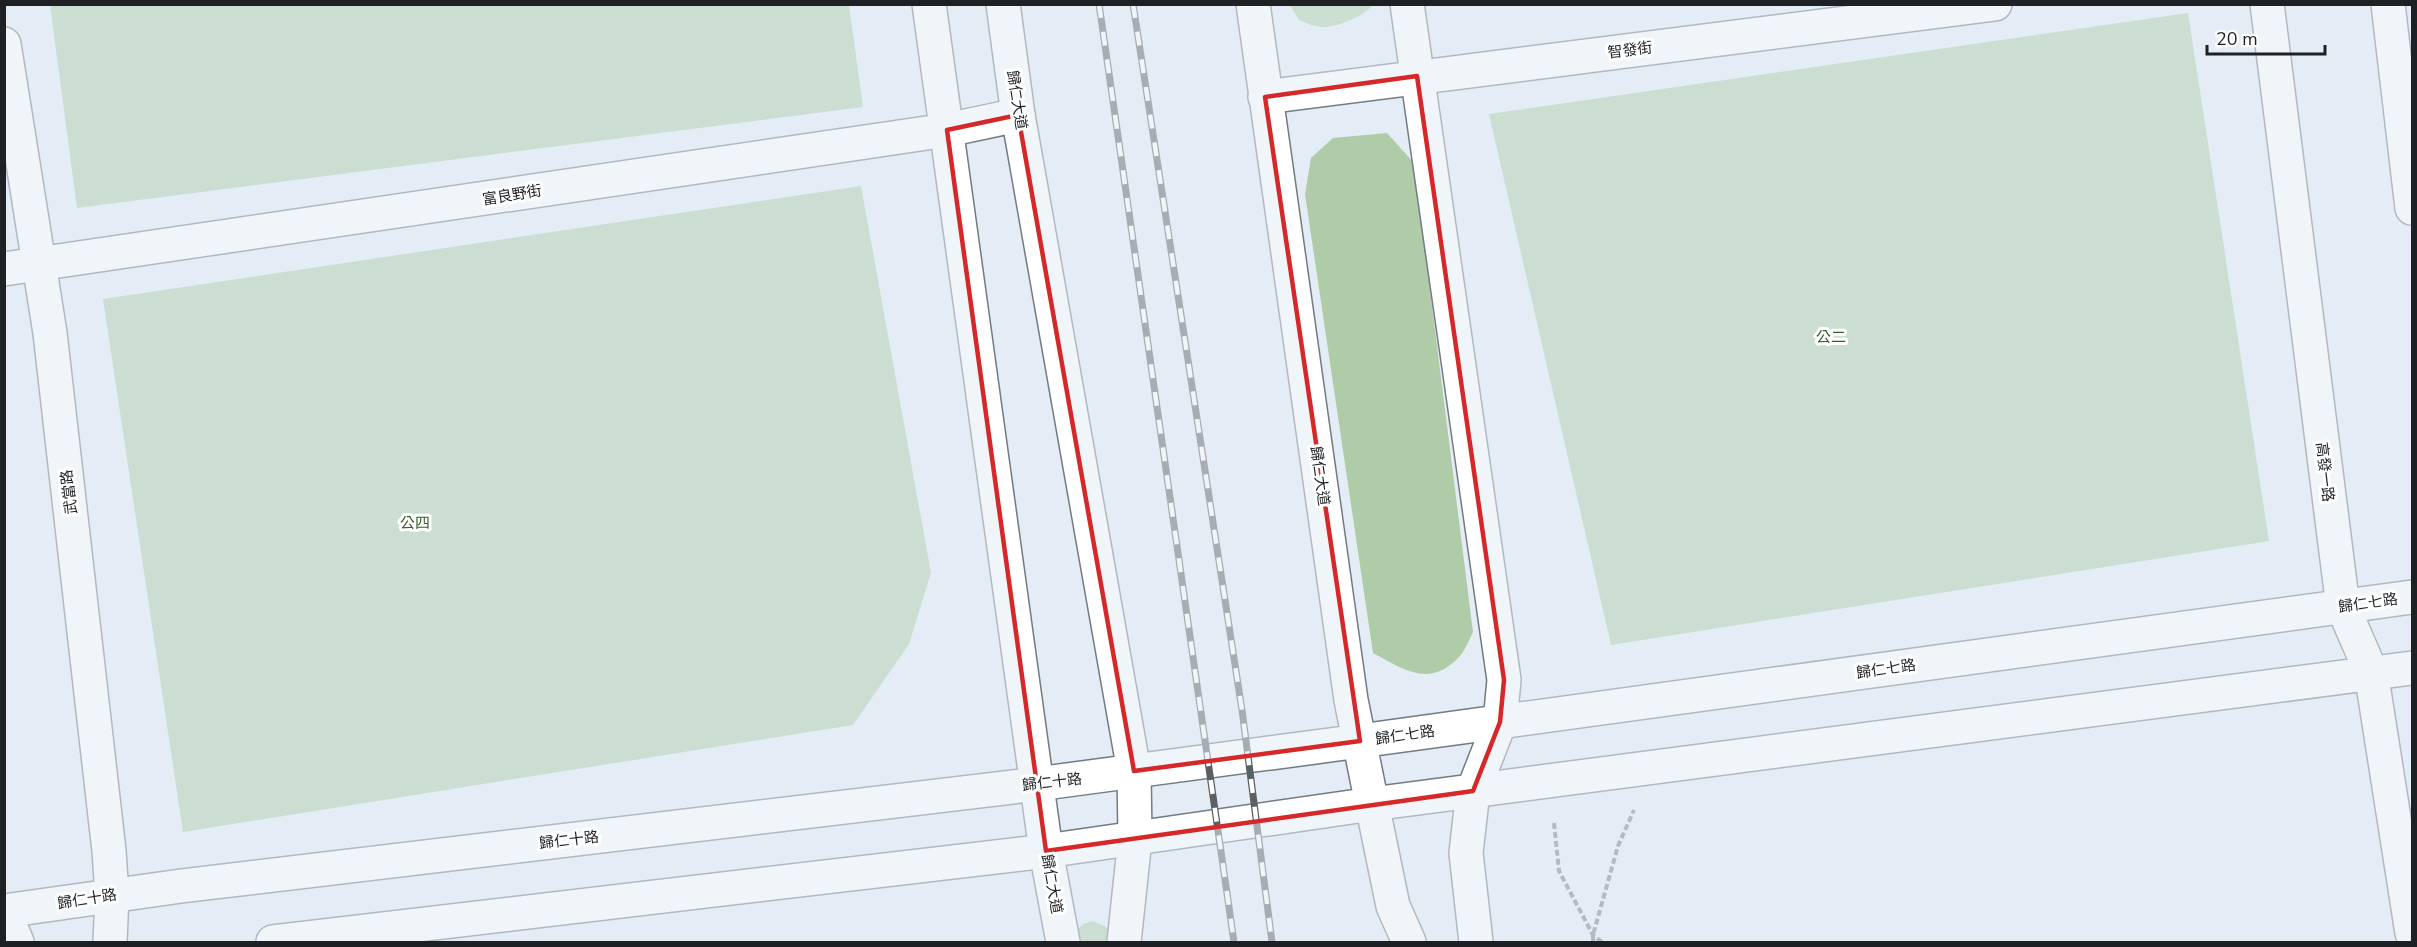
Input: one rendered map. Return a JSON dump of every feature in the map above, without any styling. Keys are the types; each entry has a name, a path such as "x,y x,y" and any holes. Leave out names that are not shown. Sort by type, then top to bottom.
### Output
{"street":[{"name":"歸仁大道","path":"929,4 1046,851 1063,942"},
{"name":"歸仁大道","path":"1003,4 1018,115 1134,771 1135,839 1124,942"},
{"name":"歸仁大道","path":"1253,4 1350,688 1393,906 1409,942"},
{"path":"1407,4 1504,680 1500,722 1473,791 1466,853 1476,942"},
{"name":"智發街","path":"1265,97 1995,4"},
{"name":"高發一路","path":"2267,4 2343,607 2371,672 2412,933"},
{"path":"2388,4 2412,208"},
{"name":"武當路","path":"4,44 41,266 110,851 112,895 110,942"},
{"name":"富良野街","path":"4,269 41,266 947,130 1018,115"},
{"name":"歸仁七路","path":"1134,771 2412,597"},
{"path":"273,942 1046,851 1372,804 2412,668"},
{"name":"歸仁十路","path":"4,912 112,895 1134,771"},
{"path":"4,912 16,942"}],"path":[{"path":"1593,942 1618,846 1634,810"},
{"path":"1554,823 1559,871 1593,935 1602,942"}],"highlighted area":[{"path":"1417,76 1504,680 1500,722 1473,791 1046,851 947,130 1018,115 1134,771 1360,741 1265,97"}],"green space":[{"path":"50,5 849,5 863,107 77,208"},
{"path":"1290,5 1372,5 1364,13 1350,20 1323,27 1299,20"},
{"name":"公二","path":"2188,13 2269,541 1611,645 1489,114"},
{"path":"1387,133 1414,163 1473,632 1459,657 1438,672 1427,674 1406,670 1373,653 1305,194 1311,158 1333,138"},
{"name":"公四","path":"861,186 931,573 909,644 853,725 183,832 103,299"},
{"path":"1093,921 1108,928 1111,942 1077,942 1076,931 1083,924"}],"railway":[{"path":"1099,4 1234,942"},
{"path":"1133,4 1242,710 1272,942"}]}
